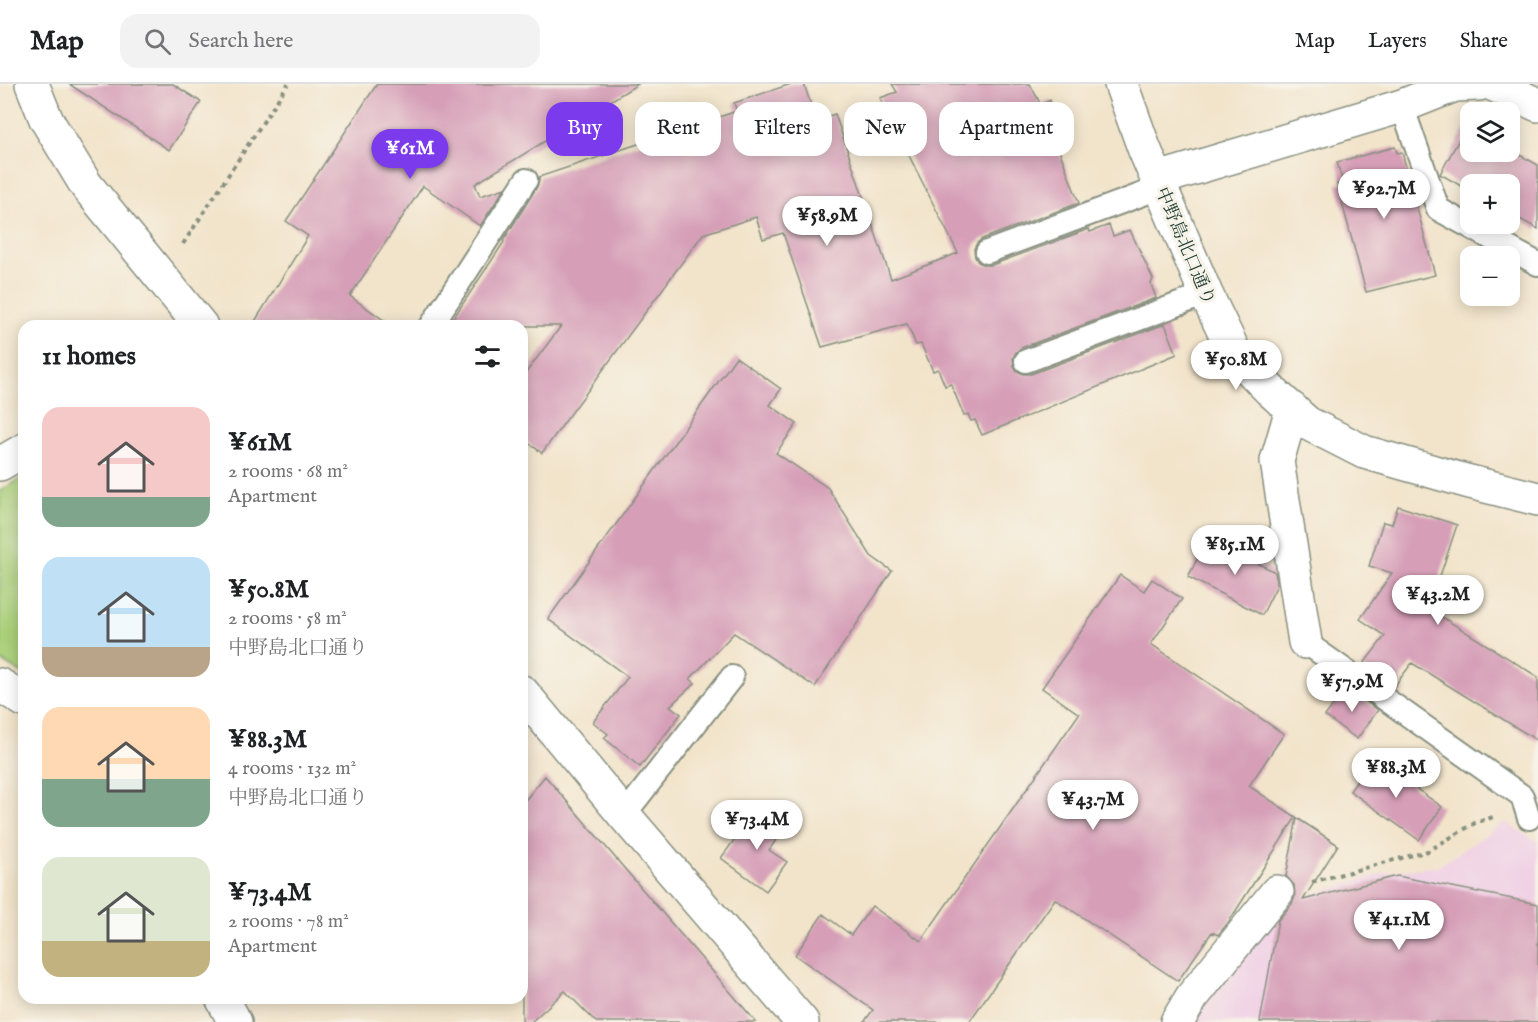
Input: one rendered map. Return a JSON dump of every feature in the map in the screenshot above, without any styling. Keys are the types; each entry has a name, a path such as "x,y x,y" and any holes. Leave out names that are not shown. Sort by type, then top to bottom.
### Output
{"street":[{"path":"32,84 46,119 86,185 196,320"},
{"name":"中野島北口通り","path":"1121,84 1144,148 1206,294 1235,354 1270,390 1307,423 1364,452 1538,499"},
{"path":"1160,183 1402,106 1463,84"},
{"path":"1492,84 1538,105"},
{"path":"1292,409 1277,461 1305,642"},
{"path":"0,464 18,454"},
{"path":"0,685 18,696"},
{"path":"528,699 802,1022"},
{"path":"1177,1022 1192,997 1277,892"},
{"path":"225,1004 235,1022"}],"lane":[{"path":"1402,106 1438,209 1538,264"},
{"path":"435,320 526,180"},
{"path":"987,252 1160,183"},
{"path":"1026,361 1206,294"},
{"path":"1305,642 1522,796 1529,818"},
{"path":"624,815 732,677"}],"path":[{"path":"162,278 288,84"},
{"path":"1277,892 1428,850 1475,823 1507,811 1529,818"}],"shaded area":[{"path":"1505,822 1538,842 1538,1022 1190,1022 1287,902 1387,872 1439,866"}],"green space":[{"path":"18,480 18,671 0,660 0,491"}],"building":[{"path":"69,84 173,84 201,102 169,150"},
{"path":"377,84 638,84 609,102 546,102 546,140 475,184 480,196 505,188 480,226 423,186 350,296 384,320 256,320 308,236 286,221"},
{"path":"791,84 804,84 810,102 737,102"},
{"path":"892,84 1030,84 1039,102 939,102 939,156 1061,156 1079,203 982,239 974,249 975,257 984,265 992,265 1089,229 1090,232 1109,225 1113,236 1130,230 1153,279 1151,284 1156,298 1021,348 1013,358 1014,366 1023,374 1031,374 1165,324 1177,354 982,435 975,420 971,421 968,414 964,416 951,384 945,386 938,369 933,371 921,344 916,345 907,324 822,347 783,233 763,239 756,217 703,234 542,453 528,442 528,370 561,326 528,326 528,320 452,320 504,242 537,187 539,177 602,156 623,156 623,149 635,145 635,156 721,156 721,116 733,112 733,156 832,156 832,115 835,114 844,141 844,156 849,156 891,279 958,253 909,156 927,156 927,102 882,102 880,98 897,92"},
{"path":"1460,138 1460,162 1520,162 1520,155 1538,165 1538,229 1520,219 1520,174 1460,174 1460,185 1440,174"},
{"path":"1395,147 1397,153 1402,152 1435,275 1366,292 1337,184 1343,183 1337,162"},
{"path":"736,357 781,389 770,405 797,424 776,453 828,488 871,556 892,571 815,687 734,633 690,679 695,683 670,706 681,714 640,767 604,738 608,734 593,722 628,677 548,619"},
{"path":"1398,506 1457,525 1429,609 1538,677 1538,741 1412,663 1393,688 1362,666 1385,636 1360,619 1392,573 1369,566 1383,522 1392,524"},
{"path":"1208,538 1275,572 1277,585 1262,615 1188,577"},
{"path":"1120,575 1144,591 1152,579 1182,599 1151,644 1284,734 1249,786 1296,817 1228,923 1218,935 1212,932 1178,981 1055,899 969,1022 864,1022 873,1010 795,955 823,914 851,935 872,906 921,941 1079,714 1042,688"},
{"path":"1346,688 1378,710 1357,739 1325,716"},
{"path":"1373,758 1442,807 1419,840 1350,791"},
{"path":"545,776 756,1022 596,1022 565,991 531,1022 522,1022 522,1004 528,1004 528,797"},
{"path":"757,809 784,829 769,850 787,862 766,891 721,858"},
{"path":"1297,818 1338,845 1303,900 1397,876 1538,904 1538,1022 1260,1022 1278,920 1292,904 1295,896 1294,885 1286,876"}]}
